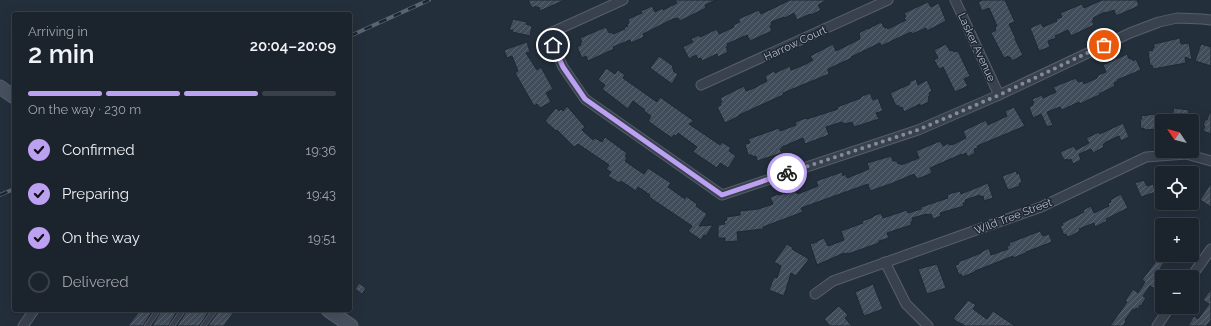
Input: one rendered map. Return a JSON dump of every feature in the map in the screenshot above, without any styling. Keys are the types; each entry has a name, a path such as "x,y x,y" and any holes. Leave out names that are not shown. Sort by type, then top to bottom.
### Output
{"main road":[{"path":"0,87 12,96"},
{"path":"331,312 351,326"}],"street":[{"path":"623,0 548,34 563,67 585,99 722,195 918,130 999,95 1123,36 1159,22 1178,18 1211,20"},
{"name":"Harrow Court","path":"701,86 888,0"},
{"name":"Lasker Avenue","path":"955,0 999,95"},
{"name":"Wild Tree Street","path":"815,294 834,281 1041,207 1146,156 1186,154 1211,161"},
{"path":"1196,270 1211,249"},
{"path":"885,262 906,304 928,326"},
{"path":"23,326 33,312"},
{"path":"1157,326 1165,314"}],"lane":[{"path":"147,326 157,312"},
{"path":"172,326 182,312"},
{"path":"203,326 213,312"}],"building":[{"path":"528,0 565,0 540,11 539,7 537,8 536,6 532,8"},
{"path":"675,0 716,0 705,5 706,8 680,21 678,18 673,19 643,34 644,37 631,43 630,40 613,47 614,49 588,61 586,56 582,58 577,47 581,45 580,43 582,42 580,38 606,27 609,33 611,32 613,34 625,29 624,28 628,26 627,24 629,23 628,19 642,13 641,11 652,6 655,12 663,8 663,10 677,3"},
{"path":"790,0 827,0 818,5 821,10 811,15 810,14 797,20 794,13 785,18 784,17 771,22 772,25 770,26 772,31 750,41 747,35 727,44 728,46 726,47 728,52 718,57 717,54 702,61 701,58 698,59 696,55 689,59 683,47 693,42 691,39 699,35 700,37 717,29 719,34 734,27 733,25 740,22 738,19 759,10 761,14"},
{"path":"983,0 1005,0 1015,22 1009,24 1023,55 1012,61 1008,56 1004,58 991,33 996,30 995,27 997,26 989,8 982,11 978,2"},
{"path":"1102,0 1137,0 1139,6 1116,16 1114,10 1105,12 1093,18 1094,20 1092,21 1094,25 1071,36 1068,30 1055,36 1056,38 1048,41 1050,47 1039,51 1030,28 1041,23 1043,27 1057,21 1056,19 1062,17 1060,13 1082,4 1084,8"},
{"path":"928,2 931,7 939,3 946,21 927,31 926,28 912,34 911,32 881,46 880,43 828,69 829,74 783,93 783,95 725,123 717,107 721,105 720,103 722,102 720,98 744,86 746,91 754,88 767,81 765,76 774,71 775,73 790,66 791,70 806,64 813,60 810,56 833,44 836,51 860,39 859,33 881,22 885,28 887,27 888,29 906,20 904,18 906,17 904,13"},
{"path":"513,19 527,22 526,24 532,26 530,36 509,30"},
{"path":"1180,38 1181,44 1189,43 1192,60 1185,57 1186,63 1153,69 1152,65 1150,66 1148,51 1153,50 1152,48 1154,48 1154,44"},
{"path":"527,42 530,52 526,53 537,70 541,67 553,89 546,93 551,102 540,108 537,104 534,106 515,73 518,71 512,56 507,58 504,50"},
{"path":"946,44 950,51 958,51 970,76 964,79 968,86 955,92 943,67 939,69 934,60 938,58 934,50"},
{"path":"1201,44 1211,47 1211,66 1195,61"},
{"path":"1127,54 1129,59 1131,58 1133,61 1136,59 1141,70 1117,80 1118,81 1114,83 1115,86 1080,104 1079,102 1062,110 1060,107 1047,112 1053,125 1047,127 1041,114 1033,118 1029,107 1033,105 1032,103 1034,103 1032,99 1042,95 1043,98 1056,92 1053,87 1076,78 1078,82 1083,81 1084,84 1097,78 1098,75 1106,72 1103,65"},
{"path":"659,56 673,66 673,71 678,74 672,84 650,68"},
{"path":"606,68 615,74 618,70 625,75 623,78 657,102 660,97 694,121 689,124 720,145 722,142 731,148 729,151 736,156 728,168 720,163 717,168 693,152 697,147 678,133 672,138 663,132 648,121 651,116 633,101 628,109 602,89 605,85 598,80"},
{"path":"916,79 918,85 927,80 932,91 929,93 929,102 920,106 920,104 904,112 902,107 900,108 898,105 896,106 890,93 910,84 909,82"},
{"path":"870,93 873,100 878,98 883,111 876,113 879,119 854,127 852,122 845,124 842,122 826,127 829,135 805,144 803,138 782,147 782,149 780,149 782,153 757,161 756,156 753,157 752,155 748,155 745,144 750,143 748,139 779,128 780,131 796,125 795,122 838,109 837,107"},
{"path":"567,106 585,127 582,130 593,140 595,138 602,142 605,137 627,153 625,156 627,158 625,161 644,174 648,168 671,183 668,187 685,199 686,196 697,204 696,206 707,214 699,226 713,225 706,236 704,235 701,240 688,231 692,226 649,197 650,195 638,187 636,191 621,181 619,183 608,176 611,172 606,169 609,165 578,144 574,147 557,130 556,131 545,121 556,108 559,111 561,109 563,111"},
{"path":"1014,107 1025,126 977,146 978,148 974,149 975,153 968,157 966,153 962,154 930,168 932,172 928,175 917,179 914,174 870,191 868,184 801,208 803,212 763,227 763,229 737,232 738,241 725,242 725,238 718,238 718,225 725,224 724,221 727,220 726,217 740,215 740,211 758,209 773,204 770,197 795,190 798,194 818,186 816,181 842,172 843,176 846,174 847,178 869,169 867,163 891,156 893,161 897,161 898,164 901,163 901,165 919,158 916,151 940,141 943,146 949,143 949,145 952,145 966,138 963,131 986,120 988,125 1007,116 1005,111"},
{"path":"1174,108 1189,110 1188,114 1172,114"},
{"path":"1210,112 1211,134 1203,131 1205,120 1207,120"},
{"path":"1155,114 1155,129 1141,129 1141,116"},
{"path":"1123,123 1129,137 1121,141 1119,136 1106,142 1103,145 1104,147 1093,153 1091,149 1079,154 1081,160 1073,164 1071,159 1068,161 1068,159 1064,160 1060,152 1074,146 1076,150 1089,143 1086,138 1099,132 1100,134"},
{"path":"1016,171 1017,174 1019,173 1022,182 1019,184 1020,186 1008,190 1002,176"},
{"path":"1144,180 1147,186 1153,184 1155,192 1141,197 1135,183"},
{"path":"988,183 993,198 984,201 983,196 980,197 980,195 965,200 966,203 963,203 964,206 940,213 941,216 933,219 931,214 912,218 913,221 911,222 911,225 887,233 889,238 879,241 879,243 848,254 844,253 817,265 810,244 824,238 828,246 831,245 844,240 841,231 863,223 862,221 873,216 881,213 883,218 907,210 908,213 948,198 947,195 952,193 960,191 961,194"},
{"path":"1211,183 1211,207 1200,200"},
{"path":"1121,194 1128,208 1106,219 1107,221 1095,227 1094,223 1079,229 1080,231 1071,236 1067,237 1066,234 1064,235 1060,226 1063,225 1062,223 1084,212 1083,210 1091,206 1094,213 1109,206 1108,203 1111,202 1110,200"},
{"path":"1040,231 1043,236 1049,234 1052,242 962,277 961,274 959,275 955,265 959,264 958,262 981,253 989,248 991,255 1008,249 1007,246 1010,245 1009,243"},
{"path":"787,244 793,248 792,249 809,259 796,276 791,273 784,296 769,290 774,277 777,278 781,266 774,262"},
{"path":"1155,262 1164,262 1159,270 1155,270 1155,289 1150,286 1143,296 1146,298 1141,306 1140,305 1138,309 1133,309 1125,320 1126,321 1123,326 1110,326 1127,302 1125,301 1133,289 1138,293 1145,282 1142,280"},
{"path":"937,264 946,288 927,294 918,269"},
{"path":"359,283 366,288 362,294 355,289"},
{"path":"873,284 883,309 864,316 855,292"},
{"path":"1211,289 1211,320 1207,325 1209,326 1188,326 1194,316 1198,319 1209,304 1203,300"},
{"path":"968,300 976,305 973,309 987,319 993,311 1015,326 965,326 961,324 953,319"},
{"path":"839,306 848,315 845,318 852,326 830,326 824,319"},
{"path":"138,312 152,312 143,326 128,326"},
{"path":"161,312 177,312 168,326 152,326"},
{"path":"186,312 209,312 199,326 177,326"},
{"path":"218,312 234,312 224,326 208,326"}],"railway":[{"path":"352,35 429,0"},
{"path":"0,195 12,190"}],"way so far":[{"path":"787,173 918,130 999,95 1104,45"}],"route":[{"path":"553,45 563,67 585,99 722,195 787,173"}]}
